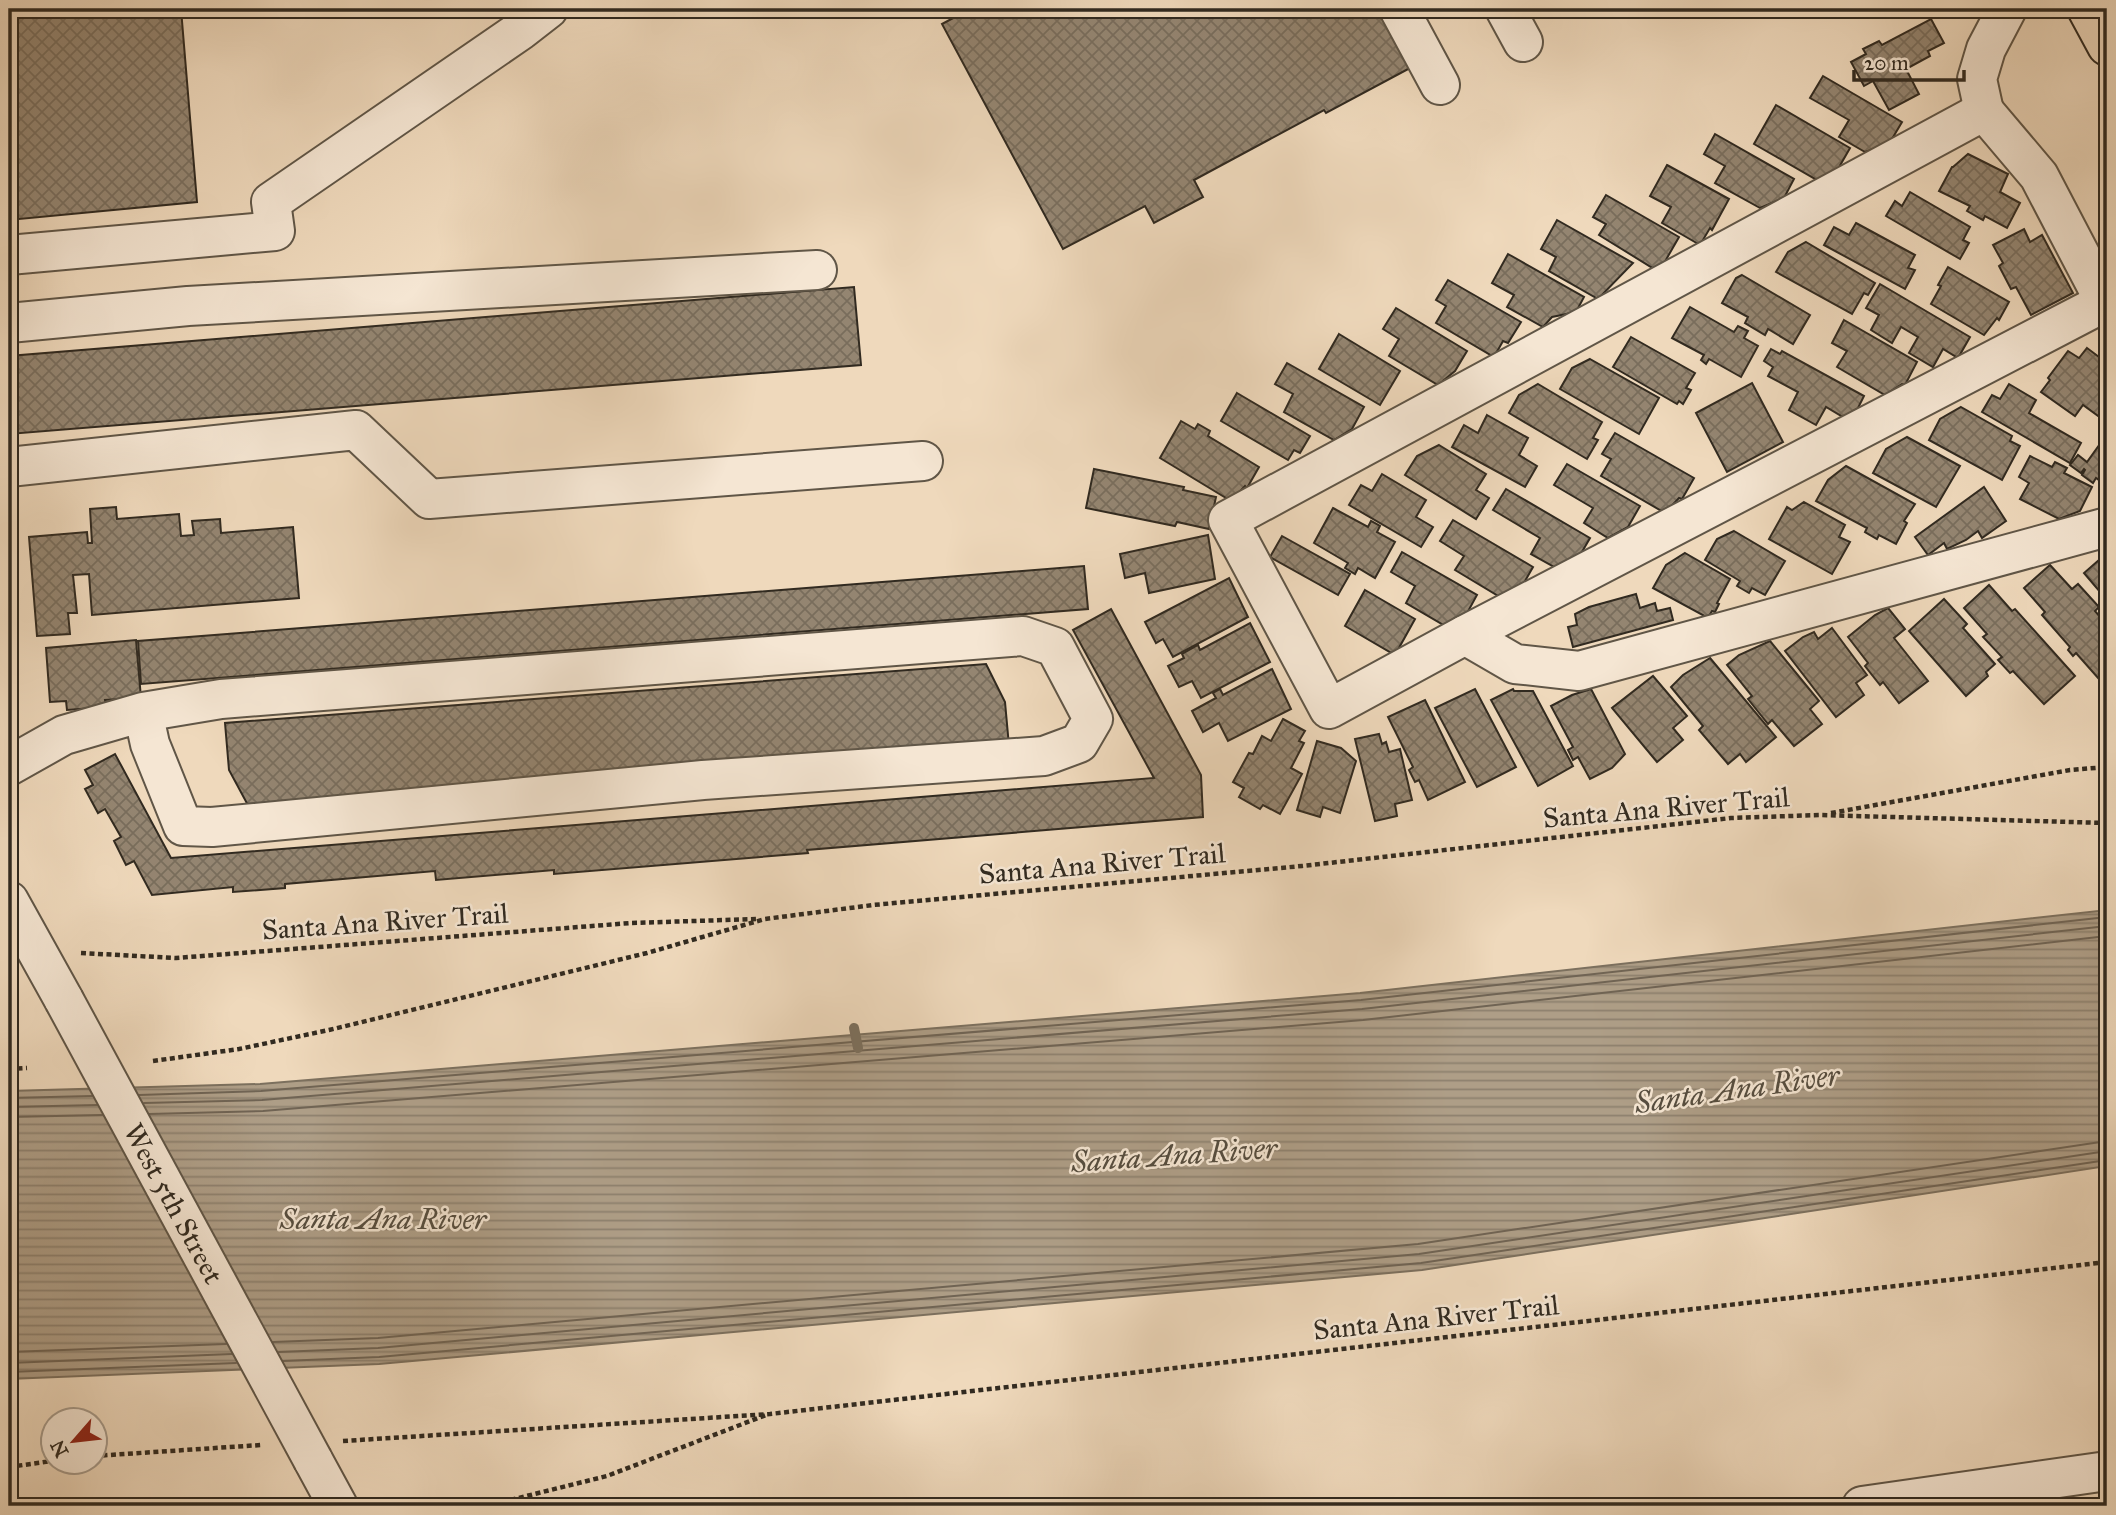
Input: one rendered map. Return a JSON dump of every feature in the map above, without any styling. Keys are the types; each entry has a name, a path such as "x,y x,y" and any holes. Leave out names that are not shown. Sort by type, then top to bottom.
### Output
{"street":[{"path":"9,255 275,231 271,202 548,9"},
{"path":"1399,9 1440,85"},
{"path":"1505,9 1523,42"},
{"path":"1984,111 1228,520 1329,709 1465,635 2106,304 2039,176 1984,111 1977,79 1986,50 2007,9"},
{"path":"9,323 188,306 817,270"},
{"path":"9,467 356,430 429,499 923,461"},
{"path":"1465,635 1515,664 1579,671 2107,527"},
{"path":"9,766 64,735 143,712 221,699 1023,635 1055,647 1093,719 1079,743 1044,756 703,780 212,827 183,826 150,744 143,712"},
{"name":"West 5th Street","path":"9,901 338,1506"},
{"path":"1862,1506 2107,1471"}],"path":[{"name":"Santa Ana River Trail","path":"1820,815 2070,770 2107,767"},
{"name":"Santa Ana River Trail","path":"36,951 176,958 631,923 765,919 873,905 1302,866 1731,818 1820,815 2107,822"},
{"name":"Santa Ana River Trail","path":"153,1061 239,1049 329,1030 647,953 765,919"},
{"path":"9,1069 27,1068"},
{"name":"Santa Ana River Trail","path":"354,1440 770,1414 2107,1262"},
{"name":"Santa Ana River Trail","path":"486,1506 607,1476 770,1414"},
{"path":"108,1455 233,1447"},
{"path":"9,1467 38,1463"}],"water":[{"name":"Santa Ana River","path":"2107,910 2107,1166 1422,1270 379,1364 9,1379 9,1091 260,1084 1360,993"}],"building":[{"path":"9,9 181,9 197,202 9,220"},
{"path":"970,9 1378,9 1410,68 1326,113 1324,110 1194,180 1203,197 1154,223 1145,206 1063,249 942,24"},
{"path":"1931,19 1944,43 1928,51 1930,56 1906,69 1919,94 1889,110 1873,81 1864,86 1851,62 1866,54 1863,49 1879,41 1882,45"},
{"path":"1823,76 1902,122 1889,144 1865,152 1839,137 1849,120 1810,98"},
{"path":"1776,105 1850,148 1838,169 1817,180 1754,144"},
{"path":"1715,134 1794,179 1784,198 1760,208 1715,183 1725,166 1704,154"},
{"path":"1968,154 2008,174 2000,192 2020,203 2007,228 1985,216 1983,220 1967,211 1970,206 1939,191 1952,167"},
{"path":"1667,165 1729,199 1712,230 1710,228 1700,245 1662,223 1671,207 1650,196"},
{"path":"1910,192 1970,227 1963,240 1969,243 1960,259 1886,216 1895,201 1902,206"},
{"path":"1606,195 1679,237 1659,272 1599,235 1606,224 1593,217"},
{"path":"1557,220 1633,263 1598,299 1549,271 1556,257 1541,249"},
{"path":"1856,223 1915,255 1908,268 1915,270 1905,289 1824,245 1834,227 1849,235"},
{"path":"2024,229 2030,242 2042,235 2073,293 2031,315 2016,287 2011,289 1999,266 2003,263 1993,245"},
{"path":"1806,242 1875,283 1868,295 1864,293 1852,314 1776,272 1788,252"},
{"path":"1508,254 1584,297 1576,312 1552,317 1543,327 1507,307 1514,295 1492,283"},
{"path":"1948,267 2009,302 1999,320 1997,318 1984,335 1931,304"},
{"path":"1742,275 1810,315 1793,344 1768,329 1765,335 1745,323 1748,317 1722,303 1736,278"},
{"path":"1448,280 1521,322 1508,343 1503,341 1494,357 1436,323 1446,306 1436,300"},
{"path":"1880,284 1970,337 1958,358 1943,349 1933,367 1909,353 1918,337 1901,327 1892,343 1871,330 1879,315 1866,308"},
{"path":"854,287 861,365 9,434 9,356"},
{"path":"1690,307 1734,332 1738,326 1748,331 1744,338 1758,346 1741,377 1709,359 1706,364 1701,360 1704,355 1672,338"},
{"path":"1396,308 1467,351 1455,371 1438,385 1389,356 1399,339 1383,329"},
{"path":"1844,320 1917,362 1905,385 1902,384 1885,395 1837,367 1847,351 1832,343"},
{"path":"1339,334 1400,371 1380,405 1319,369"},
{"path":"1631,337 1695,373 1686,388 1691,390 1683,404 1679,401 1677,404 1613,367"},
{"path":"2087,348 2107,363 2105,421 2083,405 2075,416 2041,392 2068,351 2079,358"},
{"path":"1771,349 1780,354 1782,351 1864,396 1858,408 1843,417 1826,407 1816,425 1789,410 1798,392 1768,376 1773,367 1764,361"},
{"path":"1590,359 1659,398 1639,434 1560,389 1572,368"},
{"path":"1287,363 1364,407 1352,429 1334,440 1284,412 1293,394 1275,384"},
{"path":"1752,383 1783,442 1727,472 1696,413"},
{"path":"1538,384 1602,422 1593,438 1598,440 1587,459 1509,413 1519,395"},
{"path":"2009,384 2036,400 2029,413 2081,443 2070,463 1982,412 1992,395 2000,399"},
{"path":"1237,393 1310,436 1300,453 1294,450 1288,460 1221,421"},
{"path":"1961,407 2012,436 2010,441 2020,446 2002,480 1929,440 1940,419"},
{"path":"1487,415 1528,438 1519,455 1537,466 1525,487 1452,447 1464,425 1478,433"},
{"path":"1181,421 1195,429 1198,424 1210,431 1208,436 1259,467 1247,488 1245,486 1231,501 1160,458"},
{"path":"1615,433 1694,478 1682,499 1679,498 1665,513 1601,476 1611,459 1602,454"},
{"path":"2107,434 2107,483 2104,484 2096,478 2093,483 2082,475 2084,469 2081,473 2070,465 2078,455 2087,462"},
{"path":"1907,437 1960,466 1936,507 1873,473 1886,449"},
{"path":"1439,445 1486,474 1476,490 1489,498 1476,519 1405,475 1417,456"},
{"path":"2030,456 2052,467 2055,462 2067,468 2064,473 2092,487 2080,511 2059,519 2020,499 2029,483 2019,477"},
{"path":"1567,464 1640,506 1628,527 1608,538 1584,523 1593,508 1554,485"},
{"path":"1846,466 1915,504 1904,521 1907,523 1896,544 1879,535 1877,539 1865,532 1867,528 1816,501 1828,480"},
{"path":"1094,469 1184,487 1183,490 1216,497 1209,529 1177,522 1175,526 1086,508"},
{"path":"1382,474 1426,500 1416,517 1433,527 1421,547 1349,505 1361,485 1372,491"},
{"path":"1984,487 2006,521 1982,538 1978,531 1947,549 1944,543 1928,555 1915,537"},
{"path":"1506,489 1590,538 1579,557 1558,569 1531,554 1540,538 1493,510"},
{"path":"1804,502 1845,525 1839,537 1850,542 1832,574 1769,539 1787,507 1792,510"},
{"path":"116,507 117,519 179,514 181,536 194,535 192,521 220,519 221,533 293,527 299,598 92,615 89,574 73,575 77,613 68,613 70,634 37,636 29,537 87,532 88,543 92,543 90,509"},
{"path":"1333,508 1368,527 1371,521 1380,526 1377,532 1395,542 1375,578 1358,568 1355,574 1345,568 1348,563 1314,543"},
{"path":"1453,520 1533,567 1521,588 1505,600 1455,570 1464,556 1440,541"},
{"path":"1734,531 1785,561 1765,595 1752,588 1749,593 1737,586 1740,581 1705,560 1717,539"},
{"path":"1208,535 1215,579 1149,593 1145,573 1125,578 1120,554"},
{"path":"1282,536 1350,574 1338,595 1270,557"},
{"path":"1402,552 1477,595 1466,615 1447,627 1406,603 1415,586 1391,572"},
{"path":"1685,553 1730,579 1715,612 1712,611 1708,618 1653,588 1666,565"},
{"path":"2107,553 2107,600 2084,573"},
{"path":"2050,565 2072,589 2078,584 2099,607 2095,611 2107,625 2107,688 2076,653 2073,656 2068,650 2070,647 2042,615 2045,612 2024,588"},
{"path":"1084,566 1088,609 141,684 138,641"},
{"path":"1229,578 1248,617 1173,657 1163,639 1156,643 1145,622"},
{"path":"1989,585 2012,611 2015,609 2075,676 2044,704 2013,671 2010,673 1998,660 2002,657 1983,637 1987,634 1964,608"},
{"path":"1365,590 1415,619 1395,655 1345,626"},
{"path":"1636,594 1640,608 1655,603 1657,611 1670,608 1673,620 1573,647 1568,627 1577,625 1575,614 1589,607"},
{"path":"1944,599 1967,624 1963,628 1995,664 1986,672 1988,676 1966,696 1909,631"},
{"path":"1888,608 1905,629 1894,638 1928,681 1899,703 1883,682 1880,685 1865,666 1868,663 1848,637"},
{"path":"1111,609 1201,775 1203,817 554,874 554,870 436,880 435,871 285,884 285,888 233,892 233,887 152,895 134,861 126,865 114,841 121,837 105,809 98,813 85,789 93,785 85,770 115,754 171,858 1154,778 1073,630"},
{"path":"1250,623 1270,662 1201,698 1192,681 1179,687 1168,666 1184,658 1182,654 1198,645 1200,650"},
{"path":"1832,628 1867,675 1856,683 1864,695 1836,717 1785,651 1803,637 1814,632 1818,639"},
{"path":"136,640 141,698 105,700 106,707 67,710 66,701 50,702 46,648"},
{"path":"1770,641 1819,701 1810,709 1822,724 1794,746 1772,720 1768,724 1748,699 1752,696 1727,665 1739,655"},
{"path":"1710,658 1776,737 1746,762 1740,754 1728,764 1699,730 1703,726 1671,687 1683,675"},
{"path":"986,664 1005,702 1009,746 250,809 229,770 225,723"},
{"path":"1272,669 1291,709 1228,741 1219,723 1203,732 1192,711 1216,698 1213,693 1220,689 1223,695"},
{"path":"1653,676 1687,716 1673,728 1683,740 1657,762 1612,708"},
{"path":"1475,689 1516,767 1477,787 1435,708"},
{"path":"1513,689 1533,691 1573,766 1538,786 1491,700"},
{"path":"1591,689 1625,754 1612,768 1590,779 1578,757 1573,760 1568,750 1573,747 1551,706"},
{"path":"1425,700 1465,782 1428,800 1419,780 1415,782 1409,770 1413,767 1388,717"},
{"path":"1283,719 1305,731 1299,741 1304,743 1291,768 1302,774 1280,814 1263,805 1260,809 1239,797 1244,788 1233,782 1262,736 1271,741"},
{"path":"1379,734 1382,744 1386,742 1389,752 1400,749 1412,800 1395,804 1397,816 1375,821 1355,739"},
{"path":"1317,741 1341,748 1356,761 1340,813 1323,807 1320,817 1297,810"}],"waterway":[{"path":"854,1028 858,1048"}]}
